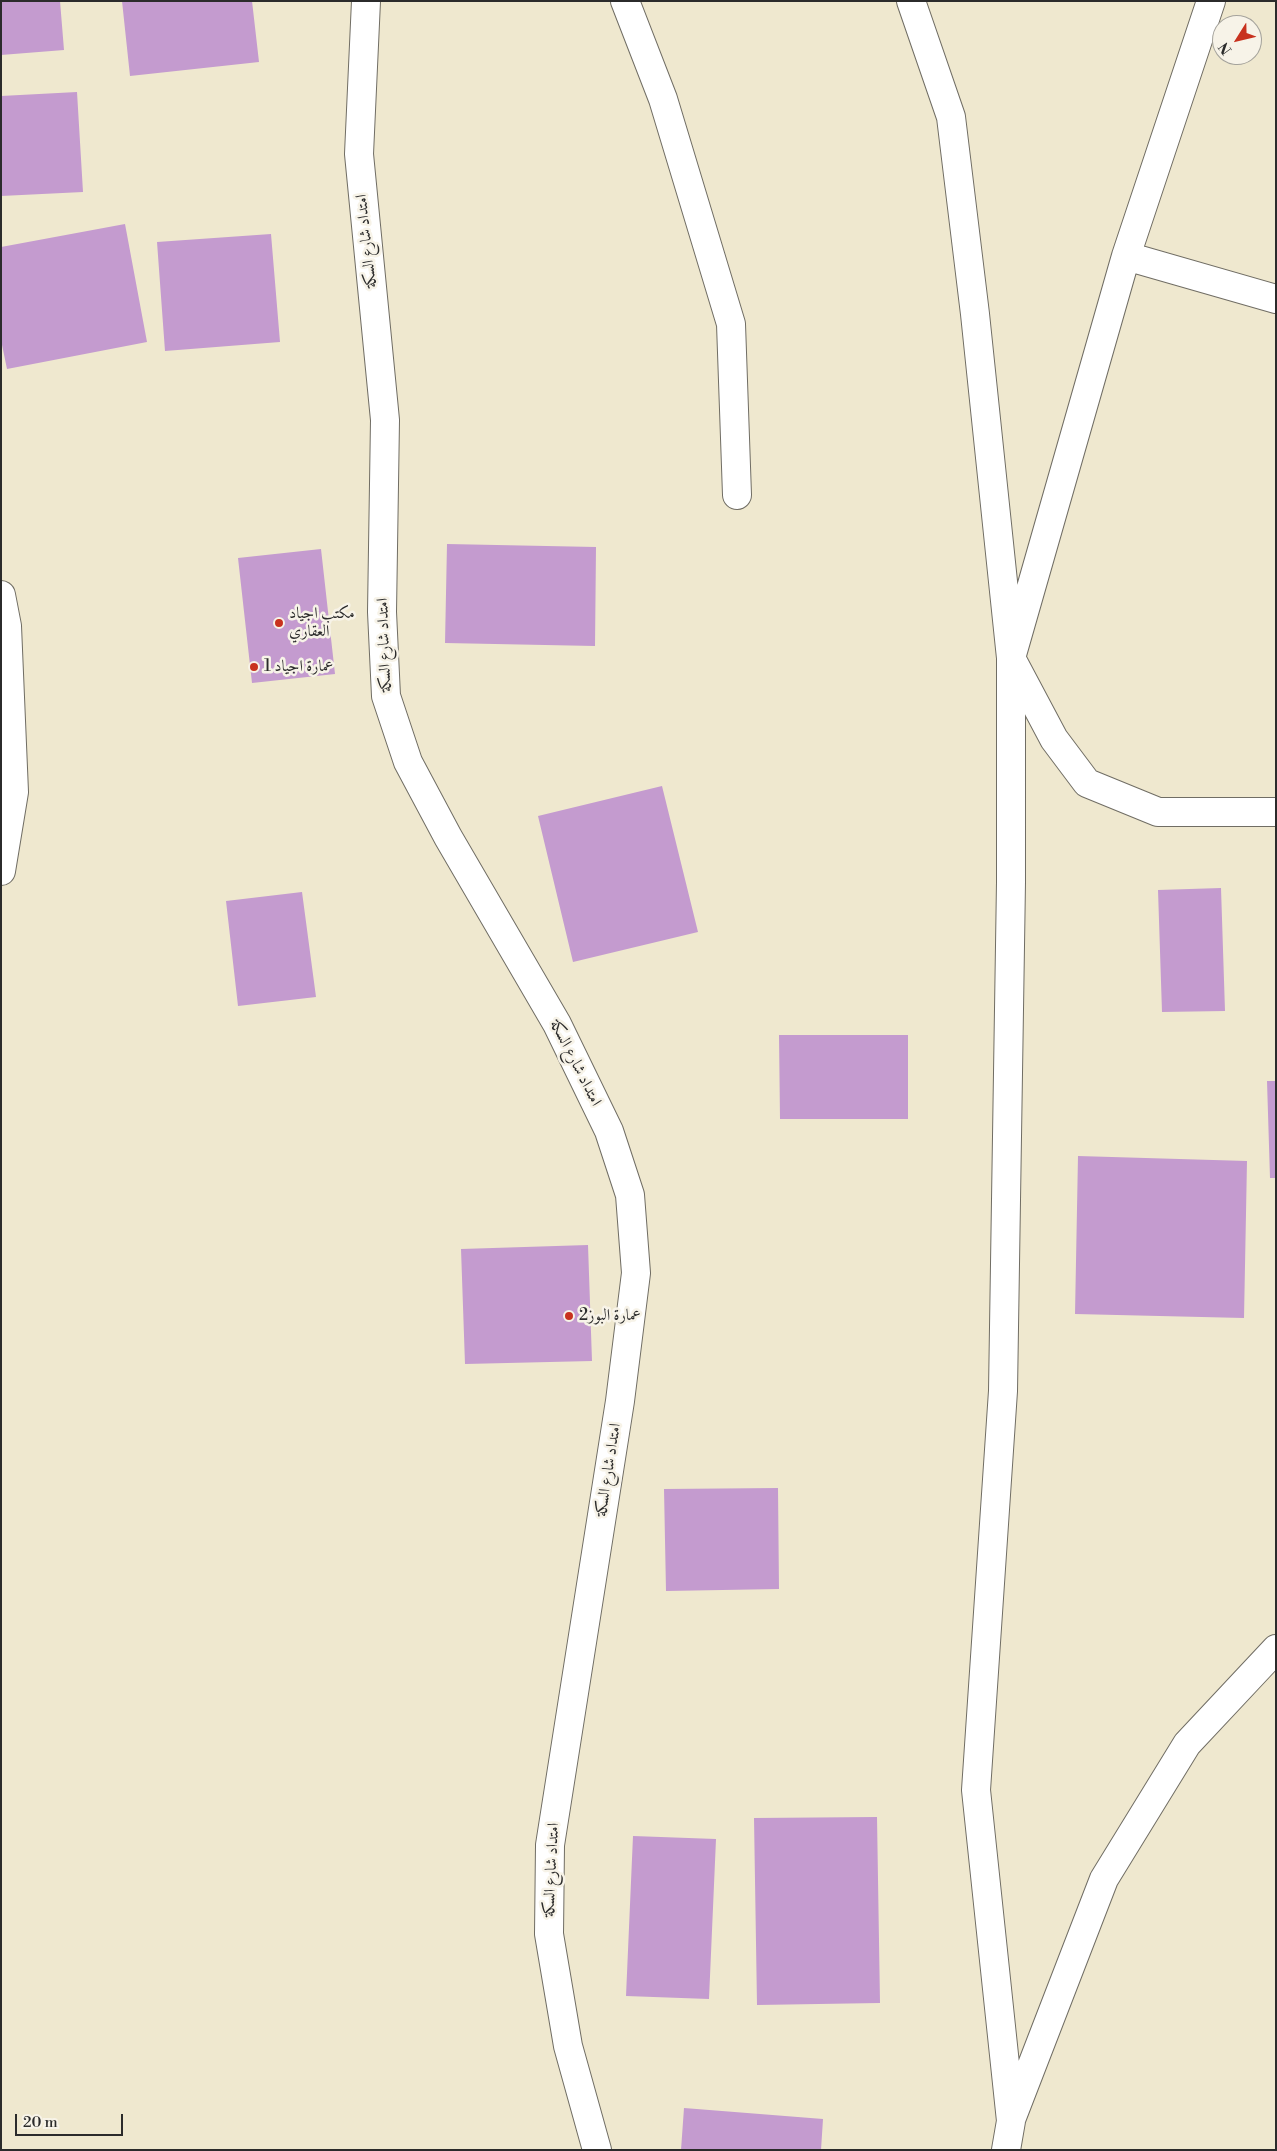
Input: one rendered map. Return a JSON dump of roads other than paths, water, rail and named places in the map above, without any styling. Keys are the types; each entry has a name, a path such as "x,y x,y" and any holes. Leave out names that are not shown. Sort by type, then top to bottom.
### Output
{"street":[{"name":"امتداد شارع السكة","path":"366,1 359,154 385,420 382,612 386,696 408,762 448,837 557,1024 609,1131 630,1195 636,1273 620,1401 550,1845 549,1934 568,2046 597,2150"},
{"path":"625,1 663,99 732,324 737,495"},
{"path":"912,1 951,117 975,314 1011,658 1011,882 1003,1391 976,1790 1011,2121"},
{"path":"1212,1 1126,256 1011,658 1054,740 1087,783 1158,812 1276,812"},
{"path":"1126,256 1276,299"},
{"path":"1,595 7,626 14,792 1,871"},
{"path":"1006,2150 1011,2121 1104,1879 1187,1744 1276,1649"}],"place":[{"name":"مكتب اجياد العقاري","path":"279,623"},
{"name":"عمارة اجياد 1","path":"254,667"},
{"name":"عمارة البوز2","path":"569,1316"}]}
